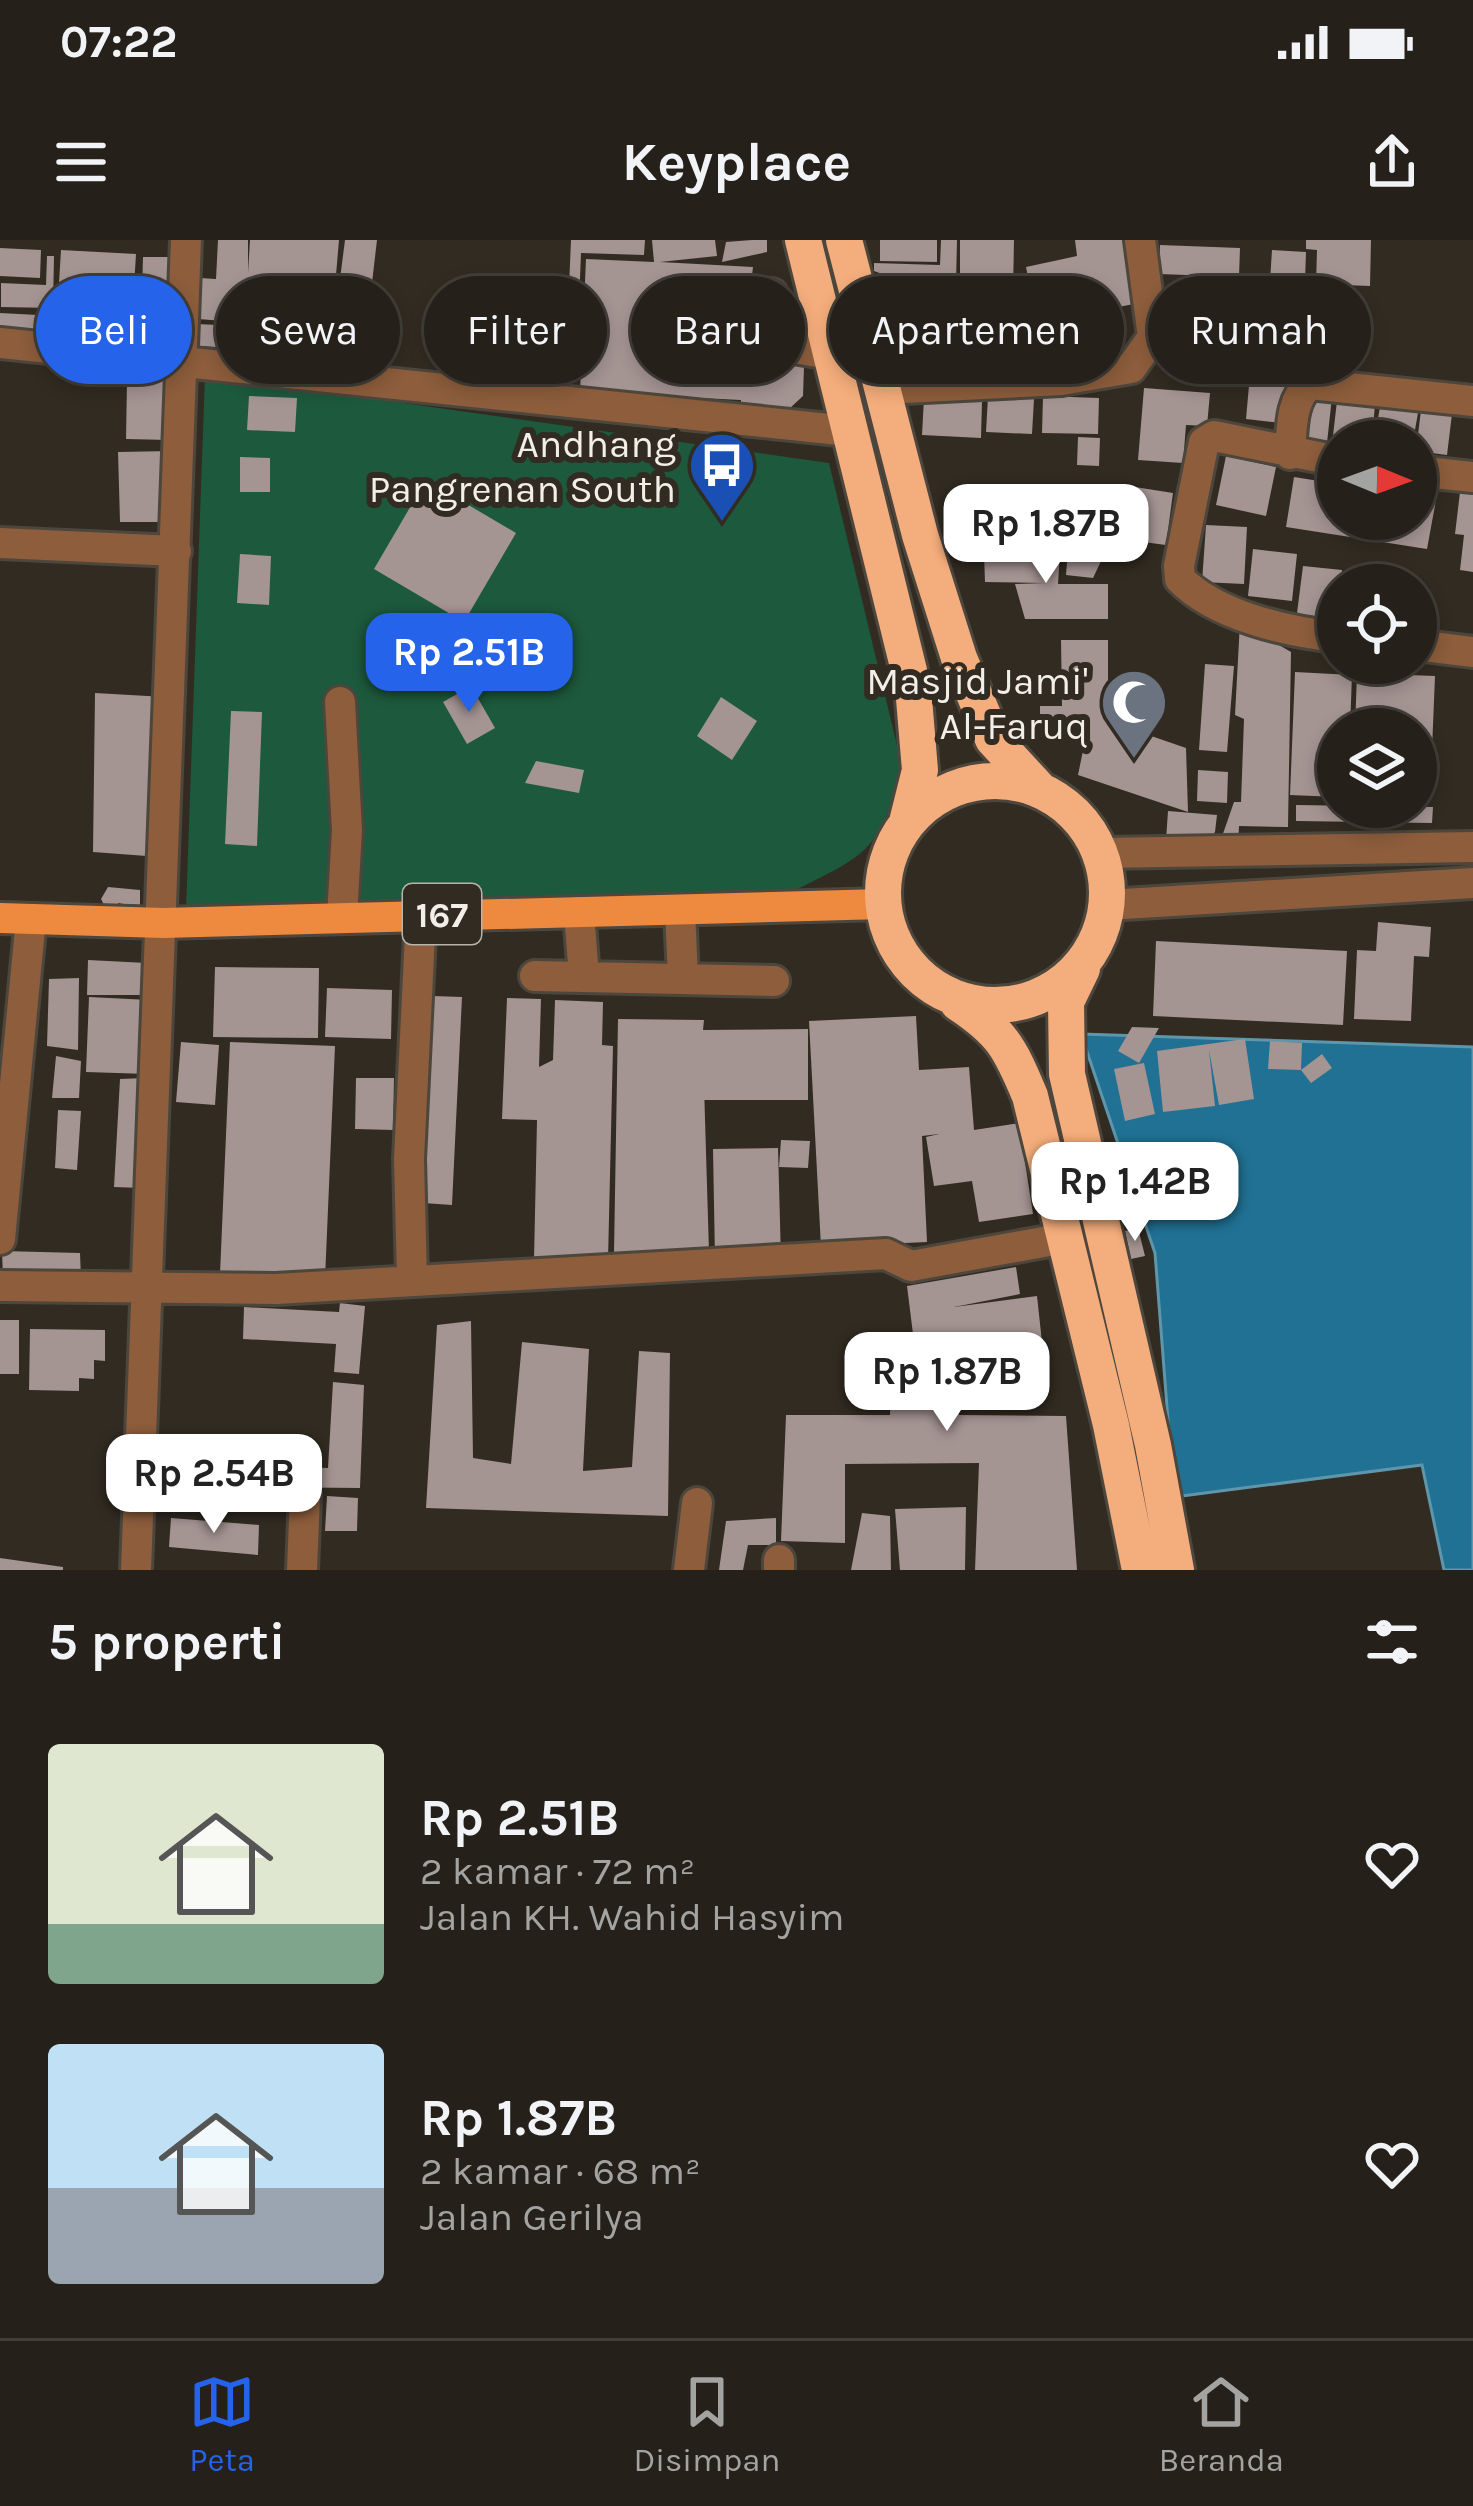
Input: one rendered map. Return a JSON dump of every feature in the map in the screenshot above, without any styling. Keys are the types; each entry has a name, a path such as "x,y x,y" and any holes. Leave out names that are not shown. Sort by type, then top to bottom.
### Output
{"highway":[{"path":"803,240 829,350"},
{"path":"844,240 920,535 976,704 993,739 1039,789 1065,805 1100,853 1107,905 1066,1002 1067,1074 1154,1445 1176,1570"},
{"path":"837,384 913,687 920,770 906,825 892,850 884,904 891,936 908,964 932,986 993,1026 1011,1049 1030,1096 1112,1425 1140,1570"},
{"path":"906,825 932,800 966,784 1003,780 1039,789"},
{"path":"932,986 964,1001 999,1006 1034,999 1065,981 1089,955"}],"main road":[{"name":"167","path":"15,919 163,923 884,904"}],"street":[{"path":"185,276 186,240"},
{"path":"884,389 1061,380 1131,368 1154,337 1140,240"},
{"path":"0,343 36,346"},
{"path":"192,359 849,431"},
{"path":"136,1570 182,384"},
{"path":"1290,454 1299,392 1310,384 1473,401"},
{"path":"1317,457 1214,436 1204,442 1180,579 1209,602 1317,635"},
{"path":"1437,473 1473,477"},
{"path":"0,543 176,551"},
{"path":"1437,648 1473,652"},
{"path":"340,702 347,830 342,917"},
{"path":"1100,853 1360,853 1473,847"},
{"path":"1360,853 1360,888"},
{"path":"1107,905 1473,883"},
{"path":"680,910 683,979"},
{"path":"579,912 584,977"},
{"path":"412,1280 409,1159 421,915"},
{"path":"0,1240 15,919"},
{"path":"535,976 774,981"},
{"path":"0,1286 275,1289 886,1254 911,1266 1065,1238"},
{"path":"302,1570 305,1495"},
{"path":"689,1570 698,1503"}],"green space":[{"path":"205,375 216,377 216,384 269,384 829,463 903,770 885,819 853,859 792,892 186,909"}],"water":[{"path":"1081,1034 1473,1047 1473,1570 1444,1570 1422,1465 1174,1497 1155,1253"}],"building":[{"path":"218,240 248,240 248,273 250,240 339,240 336,276 216,276"},
{"path":"345,240 377,240 373,276 340,276"},
{"path":"571,240 645,240 644,255 581,253 580,276 569,276"},
{"path":"652,240 715,240 717,256 660,262 753,267 752,276 631,276 631,384 803,384 803,396 789,409 794,409 787,420 740,412 741,400 580,392 580,384 607,384 607,276 585,276 586,259 654,262"},
{"path":"767,240 767,252 722,262 726,242"},
{"path":"880,240 937,240 937,262 880,261"},
{"path":"941,240 957,240 956,276 885,276 874,271 874,263 940,265"},
{"path":"960,240 1014,240 1013,276 960,276"},
{"path":"1075,240 1126,240 1139,303 1124,306 1124,276 1028,276 1026,267 1077,256"},
{"path":"1306,240 1371,240 1370,276 1316,276 1317,250 1306,249"},
{"path":"1160,245 1240,248 1239,276 1159,274"},
{"path":"0,248 41,250 40,276 0,276"},
{"path":"61,250 136,254 135,276 59,276"},
{"path":"1272,250 1306,252 1305,276 1270,276"},
{"path":"47,256 54,256 54,276 46,276"},
{"path":"143,257 170,257 170,276 142,276"},
{"path":"200,278 216,279 216,320 198,319"},
{"path":"1,283 36,285 36,308 1,307"},
{"path":"0,313 36,315 36,333 0,329"},
{"path":"197,324 216,325 216,347 197,346"},
{"path":"127,384 175,384 169,440 126,439"},
{"path":"1249,384 1294,384 1290,424 1246,419"},
{"path":"1144,388 1210,393 1207,426 1186,425 1183,463 1138,460"},
{"path":"1306,394 1332,397 1330,420 1317,420 1317,442 1301,440"},
{"path":"249,396 297,398 295,432 247,430"},
{"path":"988,396 1034,399 1032,434 986,432"},
{"path":"1043,396 1099,398 1098,434 1042,433"},
{"path":"924,398 982,401 981,438 922,435"},
{"path":"1337,401 1375,404 1374,420 1335,420"},
{"path":"1380,407 1418,413 1417,420 1378,420"},
{"path":"1421,410 1452,414 1447,455 1437,454 1437,420 1420,420"},
{"path":"1078,437 1100,438 1099,466 1077,465"},
{"path":"171,451 163,522 120,522 118,452"},
{"path":"1226,456 1276,467 1266,516 1216,505"},
{"path":"240,457 270,458 270,492 240,492"},
{"path":"1294,477 1317,481 1317,532 1286,527"},
{"path":"426,480 516,533 464,622 374,569"},
{"path":"1135,487 1173,493 1166,545 1128,540"},
{"path":"1460,492 1473,494 1473,572 1460,570 1464,535 1455,534"},
{"path":"1008,516 1063,520 1061,550 1006,546"},
{"path":"976,520 1003,521 1003,549 993,549 993,535 976,535"},
{"path":"1206,525 1247,527 1244,584 1202,582"},
{"path":"1098,533 1103,557 1093,578 1066,575 1067,562 1074,561 1070,539"},
{"path":"1369,540 1429,540 1427,549"},
{"path":"1006,549 1060,552 1058,584 1108,584 1108,619 1025,619 1015,584 1046,583 985,582 984,554 1005,554"},
{"path":"1253,549 1297,554 1292,601 1248,596"},
{"path":"240,554 271,556 269,605 237,603"},
{"path":"1303,566 1317,567 1317,623 1296,621"},
{"path":"1240,622 1291,652 1288,827 1239,826 1238,848 1218,848 1234,802 1241,802 1244,719 1235,715"},
{"path":"458,636 476,636 476,664 457,663"},
{"path":"1061,640 1108,640 1108,721 1186,748 1188,812 1078,775 1088,726 1040,727 1040,706 1062,706"},
{"path":"1205,664 1234,666 1227,752 1199,750"},
{"path":"1295,672 1317,673 1317,684 1352,684 1351,708 1317,708 1317,796 1290,795"},
{"path":"1357,684 1435,684 1434,708 1356,708"},
{"path":"471,686 495,728 467,744 443,702"},
{"path":"95,693 165,697 160,857 93,852"},
{"path":"721,697 757,721 732,760 697,736"},
{"path":"231,711 262,712 257,846 225,844"},
{"path":"536,761 584,770 579,793 525,783"},
{"path":"1198,770 1228,772 1227,803 1197,801"},
{"path":"1296,805 1317,805 1317,821 1296,821"},
{"path":"1168,811 1217,815 1215,832 1206,843 1166,840"},
{"path":"108,887 140,890 140,907 118,903 118,918 93,911 93,904 106,909 101,899"},
{"path":"1378,922 1431,927 1429,957 1414,956 1411,1021 1354,1019 1357,950 1376,951"},
{"path":"1156,941 1347,951 1343,1025 1153,1016"},
{"path":"88,960 147,963 147,995 87,995"},
{"path":"215,967 319,968 318,1038 213,1037"},
{"path":"79,978 78,1050 47,1046 49,979"},
{"path":"327,988 392,990 391,1039 325,1037"},
{"path":"433,996 462,997 452,1205 423,1203"},
{"path":"89,997 149,1000 147,1074 86,1072"},
{"path":"507,998 541,999 539,1067 553,1060 555,1000 603,1002 602,1045 613,1046 608,1261 534,1259 537,1120 502,1119"},
{"path":"916,1016 919,1070 969,1067 974,1130 1019,1123 1033,1214 979,1222 972,1181 934,1186 926,1137 939,1134 922,1136 927,1242 821,1247 809,1021"},
{"path":"618,1019 704,1020 703,1030 808,1029 808,1100 704,1100 709,1252 614,1252"},
{"path":"1132,1027 1159,1028 1139,1063 1118,1051"},
{"path":"1245,1039 1254,1099 1219,1105 1209,1050 1215,1106 1163,1112 1157,1051"},
{"path":"1270,1041 1302,1043 1301,1070 1268,1069"},
{"path":"181,1042 219,1045 215,1105 176,1102"},
{"path":"230,1042 335,1046 325,1279 220,1274"},
{"path":"1322,1054 1332,1068 1311,1083 1301,1070"},
{"path":"56,1056 81,1061 79,1098 52,1098"},
{"path":"1144,1063 1155,1114 1125,1121 1114,1069"},
{"path":"145,1078 141,1188 114,1187 120,1079"},
{"path":"356,1078 394,1078 393,1130 355,1129"},
{"path":"58,1110 81,1111 77,1170 55,1168"},
{"path":"781,1140 810,1141 808,1168 779,1167"},
{"path":"778,1148 781,1259 715,1260 713,1149"},
{"path":"1138,1228 1145,1256 1131,1259 1125,1231"},
{"path":"2,1251 80,1253 81,1278 3,1279"},
{"path":"1016,1267 1020,1294 954,1307 1037,1296 1042,1342 923,1358 959,1356 959,1415 1066,1416 1077,1570 975,1570 979,1463 845,1464 845,1543 781,1541 786,1415 890,1415 892,1360 916,1358 907,1286"},
{"path":"340,1303 365,1306 359,1374 334,1372 336,1344 243,1339 244,1307 339,1312"},
{"path":"0,1320 19,1320 19,1374 0,1374"},
{"path":"471,1321 473,1458 511,1464 522,1342 589,1349 583,1471 632,1467 639,1351 670,1353 668,1516 426,1508 437,1325"},
{"path":"30,1329 105,1330 105,1361 94,1360 94,1379 79,1378 79,1391 29,1390"},
{"path":"333,1382 364,1385 360,1488 239,1487 239,1465 328,1468"},
{"path":"327,1496 358,1498 357,1531 325,1531"},
{"path":"966,1507 965,1570 900,1570 895,1509"},
{"path":"862,1513 890,1516 891,1570 851,1570"},
{"path":"171,1518 259,1525 258,1555 169,1547"},
{"path":"776,1518 776,1545 748,1545 743,1570 719,1570 726,1521"},
{"path":"0,1558 63,1567 63,1570 0,1570"}],"place":[{"name":"Andhang Pangrenan South","path":"722,524"},
{"name":"Masjid Jami' Al-Faruq","path":"1134,761"}]}
